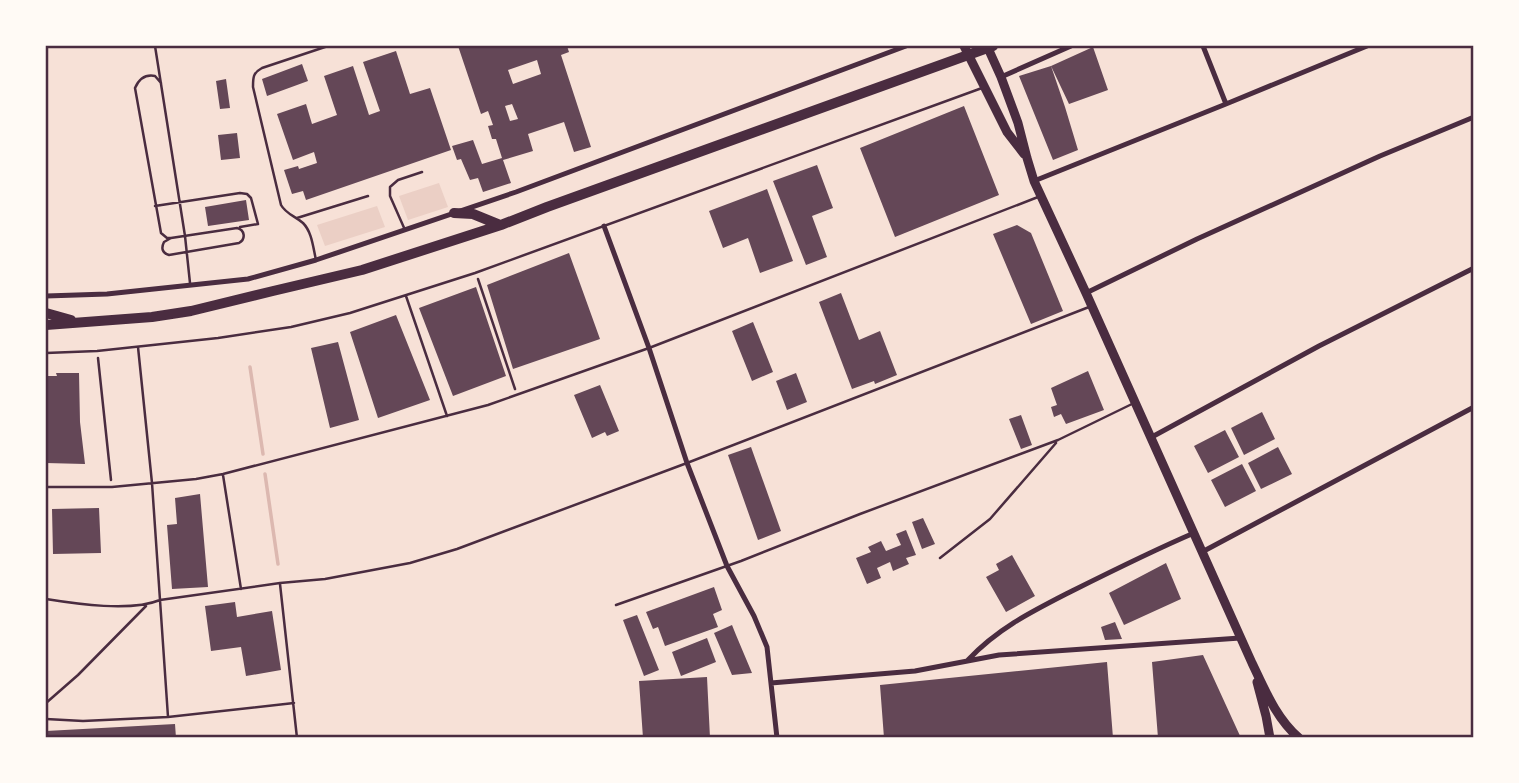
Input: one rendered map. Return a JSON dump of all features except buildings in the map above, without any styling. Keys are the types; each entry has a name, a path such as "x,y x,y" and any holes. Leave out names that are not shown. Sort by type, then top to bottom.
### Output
{"highway":[{"path":"46,324 152,317 191,311 362,270 501,225 966,50 989,46"},
{"path":"454,213 473,214 501,225"},
{"path":"46,313 82,323"}],"main road":[{"path":"989,46 1018,124 1034,181 1240,638 1277,713 1299,737"},
{"path":"966,50 1007,132 1027,158"},
{"path":"1252,663 1270,737"}],"street":[{"path":"46,296 107,294 248,279 316,260 485,203 906,46"},
{"path":"1001,77 1071,46"},
{"path":"1203,46 1226,104"},
{"path":"1034,181 1367,46"},
{"path":"1086,293 1197,239 1380,156 1474,117"},
{"path":"604,226 649,348 687,463 727,566 767,647 777,737"},
{"path":"1150,438 1319,346 1474,268"},
{"path":"1202,552 1474,407"},
{"path":"968,660 994,635 1036,610 1127,563 1194,533"},
{"path":"771,683 915,671 999,655 1240,638"}],"lane":[{"path":"155,46 185,236 190,286"},
{"path":"316,260 309,232 281,205 253,78 262,68 328,46"},
{"path":"161,83 155,76 146,76 141,78 135,88 159,229 163,235 171,238"},
{"path":"46,353 138,347 290,327 350,313 475,273 985,87"},
{"path":"405,230 389,192 390,187 398,180 422,172"},
{"path":"155,206 240,193 247,194 254,205 258,224 171,238 164,242 162,247 164,253 171,255 239,243 243,240 244,233 240,228 234,228"},
{"path":"297,218 368,196"},
{"path":"46,487 112,487 223,474 488,404 649,348 1041,196"},
{"path":"406,296 447,415"},
{"path":"46,703 148,605 160,600 325,579 410,562 457,549 1092,306"},
{"path":"138,347 152,483 168,717"},
{"path":"616,605 727,566 1058,440 1134,402"},
{"path":"940,558 990,519 1058,440"},
{"path":"223,474 242,589"},
{"path":"280,583 297,737"},
{"path":"46,598 91,605 148,605"},
{"path":"46,719 83,721 168,717 294,703"}],"path":[{"path":"475,273 517,394"},
{"path":"97,351 112,487"}],"shaded area":[{"path":"439,183 448,207 408,220 399,196"},
{"path":"377,206 385,227 325,246 317,225"}],"waterway":[{"path":"250,367 263,454"},
{"path":"265,474 278,564"}]}
